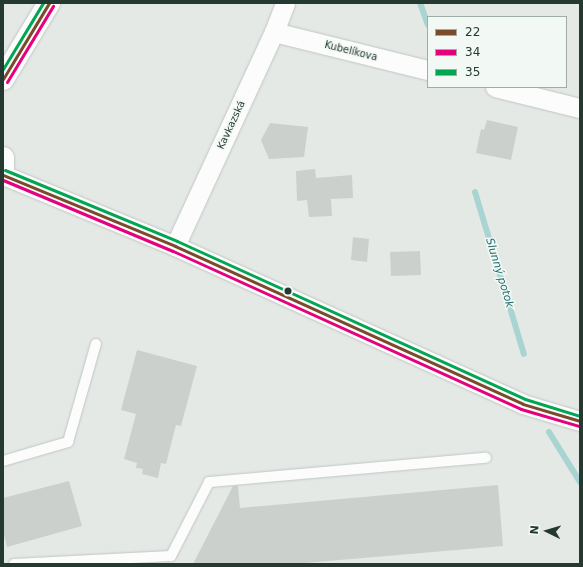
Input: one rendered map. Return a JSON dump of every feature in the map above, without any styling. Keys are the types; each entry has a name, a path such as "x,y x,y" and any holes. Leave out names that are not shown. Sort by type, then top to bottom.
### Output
{"street":[{"path":"3,79 49,3"},
{"name":"Kavkazská","path":"175,246 274,32 285,3"},
{"name":"Kubelíkova","path":"274,32 427,70"},
{"path":"499,88 580,108"},
{"path":"3,158 3,175 175,246 523,404 580,421"}],"lane":[{"path":"3,461 68,442 96,344"},
{"path":"14,564 170,556 209,482 486,458"}],"building":[{"path":"487,120 518,127 511,160 476,153 481,129 484,130"},
{"path":"270,123 308,127 304,157 269,159 261,140"},
{"path":"315,169 316,178 352,175 353,198 331,199 332,216 309,217 307,200 297,201 296,171"},
{"path":"353,237 369,239 367,262 351,260"},
{"path":"420,251 421,275 391,276 390,252"},
{"path":"137,350 197,366 181,426 176,425 166,464 161,463 158,478 142,474 143,469 136,468 137,463 124,459 136,414 121,410"},
{"path":"69,481 82,526 7,547 3,531 3,498"},
{"path":"498,485 503,546 293,564 193,564 233,486 238,486 240,508"}],"waterway":[{"name":"Slunný potok","path":"420,3 427,22"},
{"name":"Slunný potok","path":"475,192 524,354"},
{"name":"Slunný potok","path":"549,432 580,482"}],"transit line":[{"name":"35","path":"3,69 43,3"},
{"name":"22","path":"3,79 49,3"},
{"name":"34","path":"7,82 53,6"},
{"name":"35","path":"5,170 177,241 525,399 580,416"},
{"name":"22","path":"3,175 175,246 523,404 580,421"},
{"name":"34","path":"3,180 173,251 521,409 579,426"}]}
